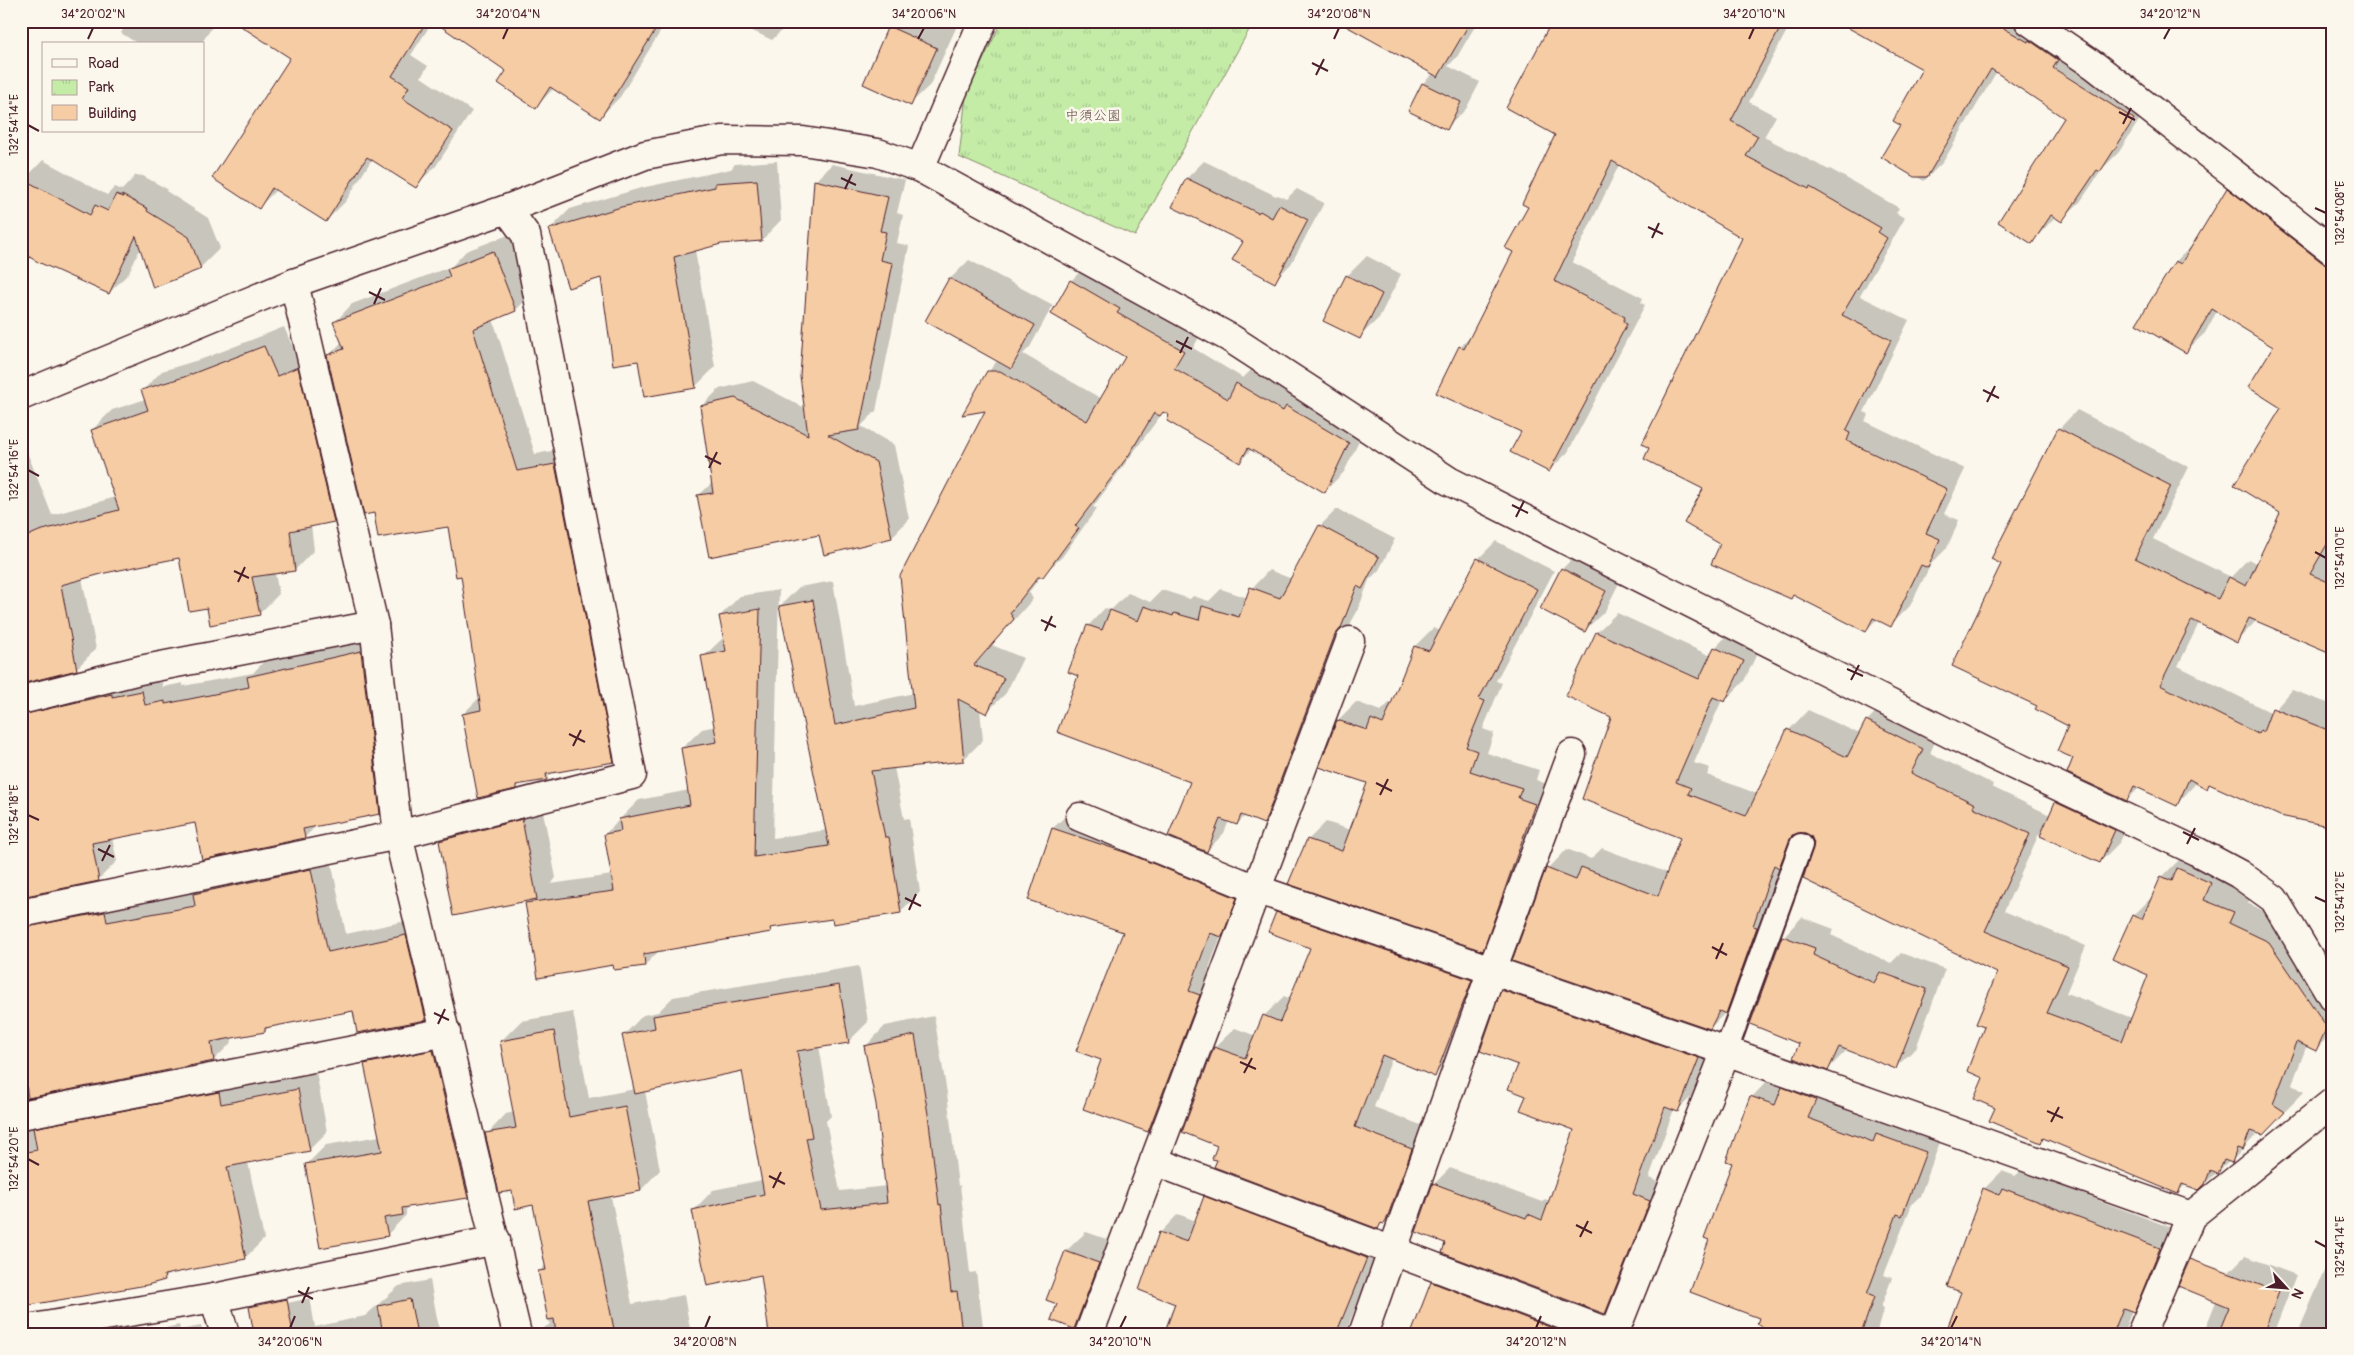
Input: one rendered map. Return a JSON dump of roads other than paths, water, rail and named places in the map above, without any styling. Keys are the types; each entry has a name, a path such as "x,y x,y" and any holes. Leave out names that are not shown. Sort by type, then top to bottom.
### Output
{"street":[{"path":"920,168 983,21"},
{"path":"2029,21 2094,66 2333,251"},
{"path":"21,396 294,283 507,209 645,155 722,140 803,141 878,153 920,168 1230,338 1449,481 1992,755 2196,851 2240,874 2274,899 2333,998"},
{"path":"21,913 398,835 632,775 526,235 507,209"},
{"path":"294,283 374,625 398,835 517,1334"},
{"path":"21,700 140,670 374,625"},
{"path":"1089,1334 1350,641"},
{"path":"1363,1334 1492,970 1572,754"},
{"path":"1080,817 1256,889 1726,1050 2191,1216"},
{"path":"21,1116 446,1032"},
{"path":"1154,1160 1614,1334 1726,1050"},
{"path":"2141,1334 2191,1216 2333,1102"},
{"path":"21,1330 214,1298 496,1240"},
{"path":"214,1298 225,1334"}],"lane":[{"path":"1726,1050 1801,845"}],"park label":[{"name":"中須公園","path":"1093,115"}]}
